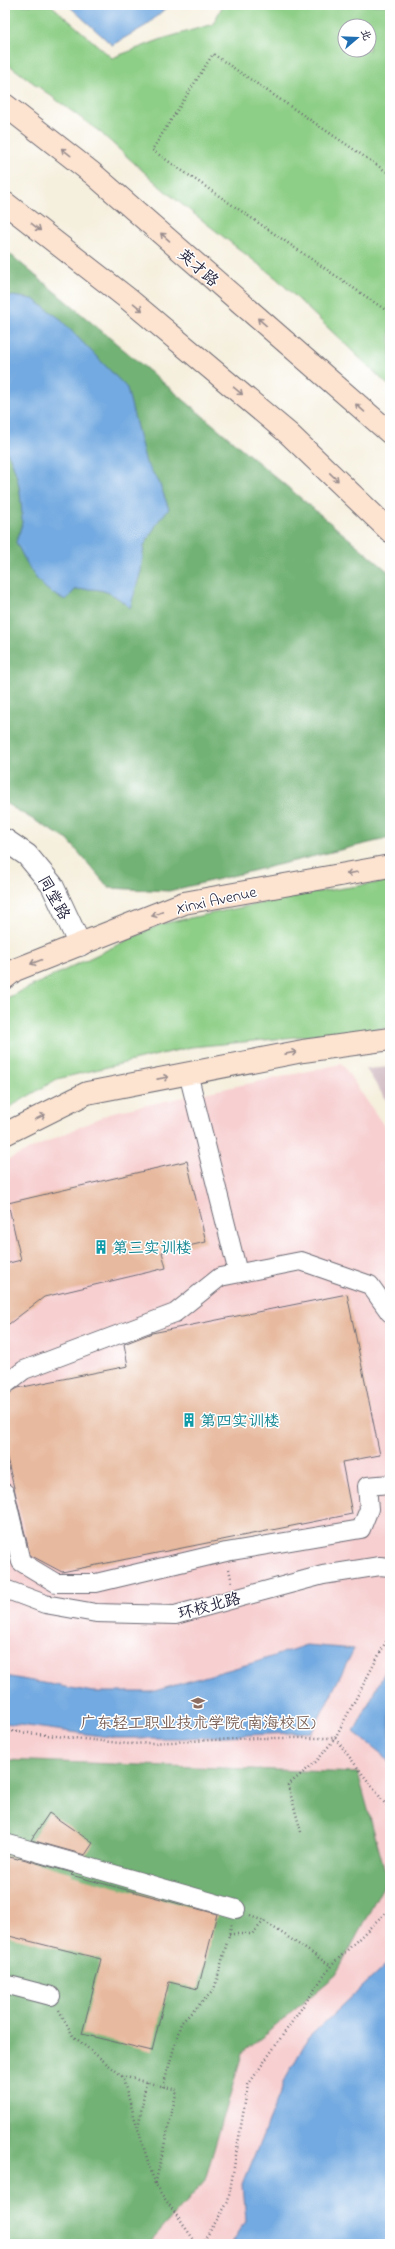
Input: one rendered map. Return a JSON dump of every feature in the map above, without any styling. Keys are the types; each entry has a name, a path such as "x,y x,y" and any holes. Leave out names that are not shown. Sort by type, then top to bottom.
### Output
{"main road":[{"name":"英才路","path":"5,105 92,173 390,433"},
{"path":"5,203 127,298 289,434 390,530"},
{"name":"Xinxi Avenue","path":"5,978 15,970 184,903 390,866"},
{"path":"5,1134 87,1093 304,1051 390,1039"}],"street":[{"name":"同堂路","path":"5,840 27,855 52,885 80,945"},
{"path":"188,1074 238,1273"},
{"path":"5,1385 24,1370 175,1313 220,1277 301,1261 370,1285 390,1313"},
{"path":"5,1493 21,1562 56,1583 96,1583 226,1552 361,1529 369,1509 367,1486 390,1484"},
{"name":"环校北路","path":"5,1589 45,1604 96,1613 175,1615 323,1575 380,1566 390,1567"},
{"path":"5,1843 236,1910"},
{"path":"5,1984 51,1996"}],"path":[{"path":"390,174 213,54 152,150 390,313"},
{"path":"226,1552 235,1598"},
{"path":"301,1832 288,1784 317,1761 334,1738 390,1634"},
{"path":"5,1728 10,1731 129,1744 256,1738 334,1738"},
{"path":"334,1738 390,1810"},
{"path":"202,2244 228,2202 248,2086 331,1966 390,1908"},
{"path":"164,2087 181,2023 214,1990 236,1910 264,1921 331,1966"},
{"path":"229,1934 252,1934 264,1921"},
{"path":"51,1996 73,2036 122,2076 178,2090 155,2185"},
{"path":"122,2076 155,2185 197,2244"},
{"path":"138,2130 146,2082"}],"shaded area":[{"name":"广东轻工职业技术学院(南海校区)","path":"342,1064 390,1135 390,2244 5,2244 5,1161 113,1112"},
{"path":"390,1067 390,1106 366,1069"}],"green space":[{"path":"5,5 51,5 112,58 162,39 213,24 223,5 390,5 390,387 276,278 165,191 100,132 5,62"},
{"path":"5,250 390,573 390,838 169,891 109,888 68,840 5,803"},
{"path":"390,881 390,1028 191,1047 57,1079 5,1110 5,1000 9,997 161,924 305,894"},
{"path":"5,1760 358,1773 387,1879 336,1975 242,2054 205,2180 148,2244 5,2244"}],"water":[{"path":"68,5 169,5 147,25 112,45"},
{"path":"5,295 33,299 58,317 127,388 146,463 159,482 169,509 159,520 144,546 141,571 130,608 111,594 99,590 75,590 66,600 56,595 41,584 35,577 16,542 22,521 22,512 16,474 5,449"},
{"path":"306,1645 354,1649 312,1732 183,1738 116,1738 5,1723 5,1676 93,1692 151,1692 256,1662"},
{"path":"390,1662 390,1764 383,1755 354,1732"},
{"path":"390,1961 390,2244 231,2244 246,2221 243,2184 286,2078 308,2038"}],"building":[{"name":"第三实训楼","path":"187,1161 206,1242 162,1252 166,1268 44,1297 5,1327 5,1264 21,1260 8,1203"},
{"name":"第四实训楼","path":"347,1294 380,1455 342,1462 352,1514 62,1572 30,1555 5,1450 5,1395 18,1388 128,1366 124,1344 152,1333"},
{"path":"49,1813 93,1843 85,1855 31,1840"},
{"path":"5,1856 19,1858 73,1873 71,1875 217,1914 198,1989 169,1982 152,2051 82,2034 101,1959 5,1935"}],"place":[{"name":"第三实训楼","path":"101,1247"},
{"name":"第四实训楼","path":"189,1420"},
{"name":"广东轻工职业技术学院(南海校区)","path":"198,1703"}]}
